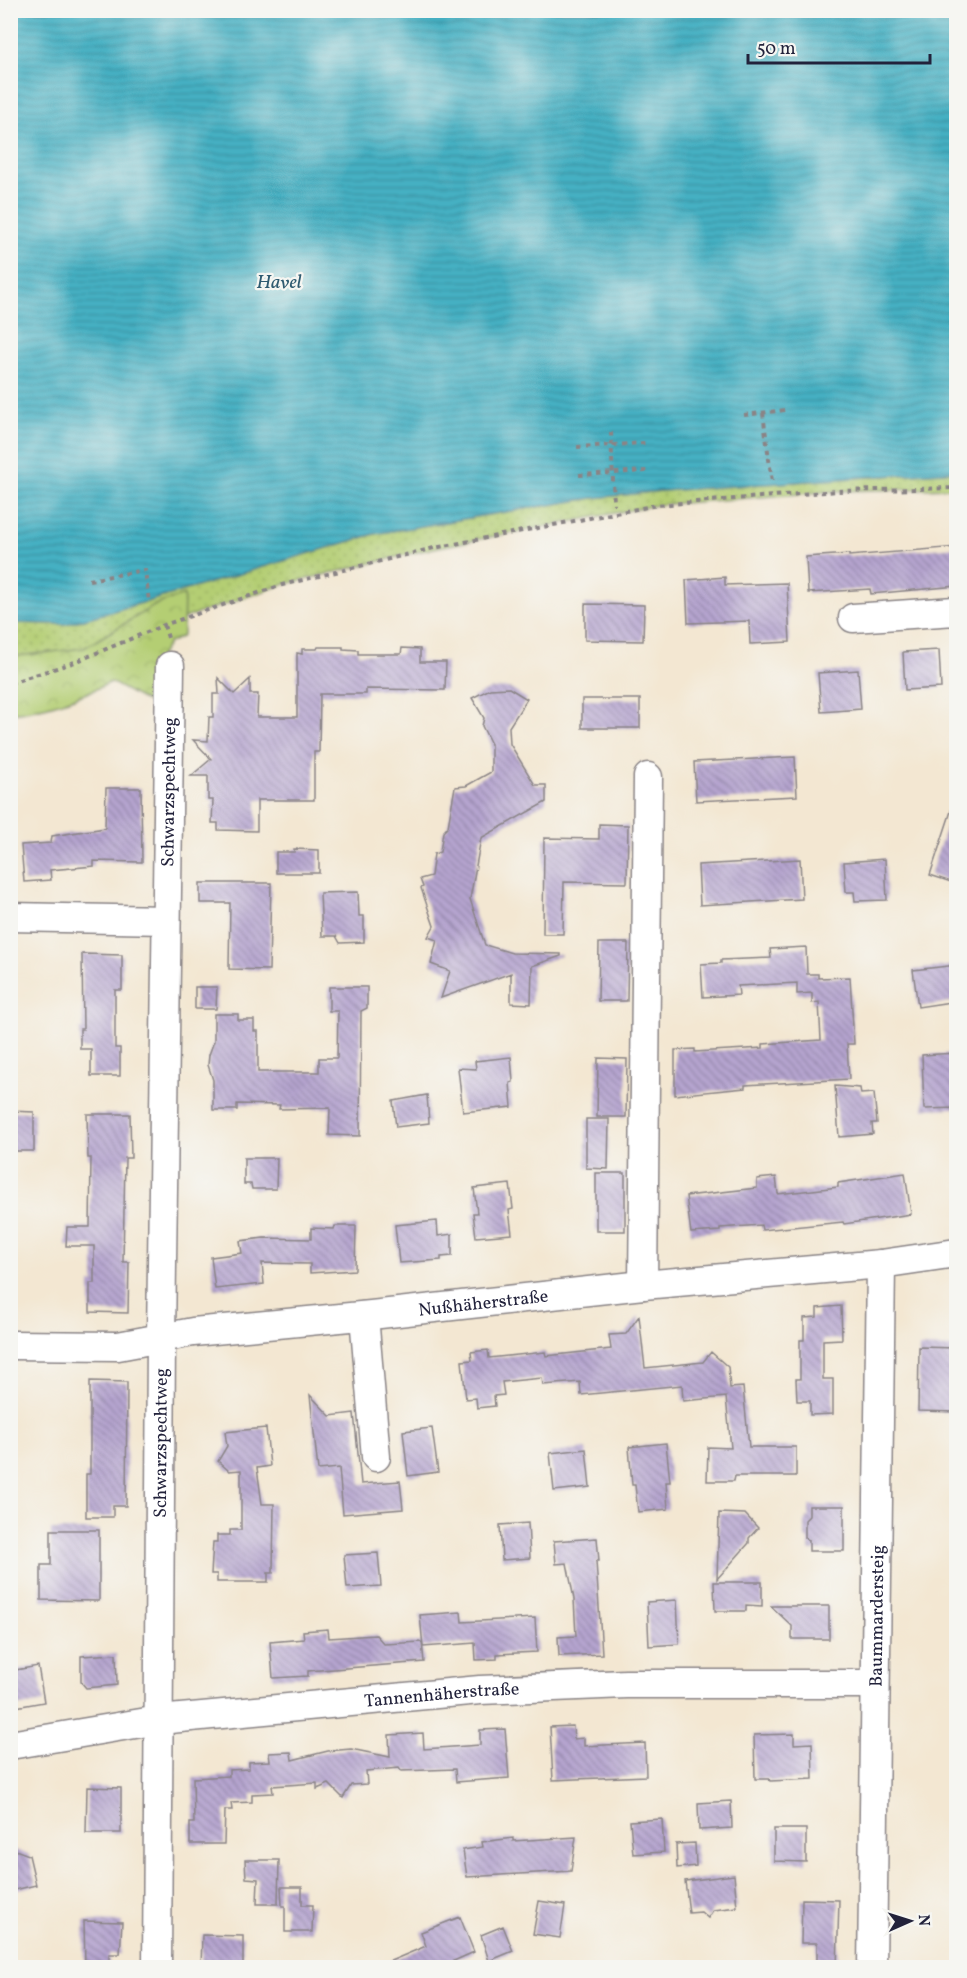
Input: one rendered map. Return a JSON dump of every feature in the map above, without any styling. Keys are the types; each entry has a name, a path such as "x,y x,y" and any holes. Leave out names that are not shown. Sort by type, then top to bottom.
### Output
{"street":[{"path":"853,618 957,612"},
{"name":"Schwarzspechtweg","path":"157,1968 161,1338 170,666"},
{"path":"643,1285 648,777"},
{"path":"10,917 166,920"},
{"name":"Nußhäherstraße","path":"10,1346 118,1346 193,1332 364,1316 643,1285 881,1263 957,1253"},
{"name":"Baummardersteig","path":"872,1968 881,1263"},
{"path":"364,1316 376,1457"},
{"name":"Tannenhäherstraße","path":"10,1745 159,1720 480,1690 626,1684 875,1684"}],"path":[{"path":"744,415 785,410"},
{"path":"763,413 772,482"},
{"path":"611,432 614,505"},
{"path":"577,447 646,443"},
{"path":"579,475 647,471"},
{"path":"10,683 75,662 164,625 282,585 434,548 657,505 838,491 957,488"},
{"path":"89,580 145,570 149,601"}],"green space":[{"path":"956,471 956,488 838,491 657,505 434,548 282,585 164,625 11,683 11,623 66,624 374,534 593,498 661,491"},
{"path":"184,595 183,636 169,643 161,655 158,708 111,682 62,702 11,713 10,655 84,648 157,604"}],"water":[{"name":"Havel","path":"11,10 956,11 956,471 661,491 593,498 517,510 374,534 66,624 11,623"}],"building":[{"path":"957,547 957,586 871,594 870,589 808,593 806,557 849,554 849,556"},
{"path":"725,577 725,585 787,583 790,642 750,644 749,621 688,623 686,580"},
{"path":"585,604 644,605 643,641 585,640"},
{"path":"318,647 343,647 343,649 358,650 358,654 401,654 402,648 420,649 420,662 446,662 445,690 366,689 366,694 320,694 319,752 314,752 314,800 257,800 257,831 218,830 218,823 212,823 213,800 208,800 208,776 191,776 211,759 193,740 208,741 209,717 213,717 213,694 219,694 218,678 234,694 250,679 250,694 258,694 257,717 297,717 297,653 302,654 302,649 317,649"},
{"path":"939,650 941,688 905,690 903,652"},
{"path":"858,670 861,709 821,712 818,673"},
{"path":"509,688 527,699 509,727 510,744 535,785 546,785 546,802 481,838 470,899 485,945 512,953 561,954 561,956 532,966 531,1004 511,1003 511,973 441,998 450,971 431,964 437,940 428,937 434,926 420,879 431,876 434,854 440,852 443,832 448,827 455,787 466,786 491,772 491,744 482,726 484,718 472,698 490,689"},
{"path":"582,699 640,699 640,728 582,728"},
{"path":"795,757 797,796 696,801 694,762"},
{"path":"106,788 141,788 142,862 94,861 94,866 50,870 51,880 24,882 21,845 51,843 52,836 105,828"},
{"path":"953,805 957,805 957,884 930,875"},
{"path":"599,824 628,825 627,883 564,882 563,934 543,934 544,838 599,839"},
{"path":"294,849 319,850 319,873 276,873 276,852 294,852"},
{"path":"800,859 802,899 700,905 698,865"},
{"path":"885,859 887,900 855,901 854,892 846,892 844,862"},
{"path":"200,883 271,883 269,970 229,969 230,903 200,903"},
{"path":"358,892 359,916 364,916 364,942 340,943 336,936 322,936 320,893"},
{"path":"599,943 628,943 627,1001 598,1001"},
{"path":"806,947 807,974 818,974 818,978 850,977 854,1044 847,1044 849,1079 745,1085 745,1088 675,1095 675,1050 695,1049 695,1052 763,1048 763,1044 821,1040 819,1002 812,1003 812,993 797,994 797,983 738,986 739,995 703,997 701,964 721,963 721,960 771,958 770,949"},
{"path":"82,954 122,955 122,990 115,990 115,1048 120,1048 120,1076 91,1076 91,1049 80,1049 80,1029 83,1029"},
{"path":"957,965 957,1001 918,1007 913,970"},
{"path":"195,987 217,987 216,1009 195,1009"},
{"path":"329,987 367,987 367,1008 361,1011 360,1136 329,1135 330,1108 279,1109 280,1105 237,1104 237,1110 213,1110 213,1080 208,1065 214,1041 214,1014 238,1014 238,1020 254,1020 254,1031 258,1031 258,1072 319,1072 319,1058 337,1058 338,1011 329,1011"},
{"path":"957,1053 957,1108 924,1109 922,1055"},
{"path":"511,1057 512,1107 463,1112 458,1068 476,1069 475,1061"},
{"path":"598,1058 627,1059 626,1117 597,1117"},
{"path":"835,1086 860,1088 861,1094 874,1093 877,1123 872,1123 873,1134 839,1137"},
{"path":"427,1095 429,1123 396,1127 393,1101"},
{"path":"10,1111 34,1112 34,1151 10,1151"},
{"path":"87,1114 130,1114 131,1158 125,1158 123,1262 129,1262 128,1313 90,1312 90,1283 94,1283 94,1246 66,1246 67,1227 90,1227 91,1158 88,1158"},
{"path":"586,1119 609,1119 608,1169 586,1168"},
{"path":"244,1158 277,1158 276,1189 252,1189 251,1184 244,1184"},
{"path":"596,1173 625,1173 625,1231 596,1231"},
{"path":"905,1173 911,1214 844,1224 843,1222 762,1230 761,1225 691,1233 686,1196 757,1188 757,1179 776,1177 778,1194 838,1187 838,1183"},
{"path":"510,1184 513,1209 509,1210 512,1234 476,1237 473,1213 477,1213 474,1188"},
{"path":"437,1221 438,1236 452,1234 452,1256 441,1257 441,1260 399,1263 395,1225"},
{"path":"335,1226 356,1226 355,1270 310,1273 310,1264 262,1263 264,1284 215,1289 211,1257 242,1253 240,1241 264,1238 311,1239 311,1228 334,1229"},
{"path":"841,1306 842,1339 823,1340 823,1379 833,1379 833,1414 810,1415 810,1401 797,1401 796,1379 800,1379 800,1340 804,1340 804,1318 817,1317 817,1308"},
{"path":"639,1316 645,1368 703,1362 711,1352 728,1367 730,1388 743,1387 749,1447 796,1447 796,1476 735,1476 734,1481 707,1481 708,1447 731,1448 726,1397 683,1401 682,1385 581,1395 580,1382 543,1385 542,1378 502,1382 504,1395 494,1396 495,1406 477,1408 476,1398 466,1399 462,1361 472,1360 471,1352 488,1350 489,1358 545,1352 546,1356 611,1349 609,1335 626,1334"},
{"path":"919,1347 957,1348 957,1412 918,1411"},
{"path":"90,1381 127,1382 126,1506 113,1506 113,1517 86,1517 86,1474 90,1474"},
{"path":"310,1395 330,1416 354,1413 361,1484 400,1481 403,1509 343,1514 339,1468 318,1470"},
{"path":"266,1428 270,1466 257,1468 262,1504 274,1504 273,1573 268,1573 268,1582 217,1582 217,1574 211,1574 213,1542 217,1542 217,1535 230,1535 230,1530 241,1530 241,1470 229,1471 218,1461 227,1446 225,1432"},
{"path":"432,1428 438,1472 408,1476 403,1431"},
{"path":"666,1443 670,1482 666,1482 668,1509 638,1512 635,1485 632,1485 629,1447"},
{"path":"586,1449 590,1487 554,1491 550,1453"},
{"path":"809,1506 844,1506 844,1551 809,1551 809,1540 805,1538 805,1520 809,1516"},
{"path":"719,1513 745,1514 758,1528 749,1538 749,1543 717,1579"},
{"path":"528,1523 530,1558 502,1560 500,1525"},
{"path":"51,1530 99,1530 99,1601 41,1600 41,1565 51,1565"},
{"path":"597,1538 599,1561 596,1561 602,1654 559,1656 558,1637 576,1636 574,1599 567,1563 556,1564 554,1541"},
{"path":"378,1553 381,1586 347,1588 344,1555"},
{"path":"714,1582 762,1582 762,1606 746,1605 746,1611 715,1611"},
{"path":"677,1600 679,1644 649,1646 647,1602"},
{"path":"771,1606 829,1606 829,1639 792,1639 792,1626"},
{"path":"461,1612 462,1622 535,1618 537,1652 497,1654 497,1659 476,1660 475,1643 423,1647 420,1615"},
{"path":"328,1629 329,1638 376,1635 384,1644 422,1642 424,1662 308,1671 308,1676 273,1678 270,1642 304,1639 303,1631"},
{"path":"116,1654 117,1685 86,1688 81,1682 81,1656"},
{"path":"38,1666 44,1702 10,1708 10,1671"},
{"path":"573,1726 574,1739 584,1738 584,1746 645,1743 646,1776 553,1780 550,1727"},
{"path":"505,1729 509,1778 456,1782 455,1769 401,1771 399,1768 366,1771 367,1784 351,1785 343,1798 329,1784 317,1789 317,1783 272,1786 273,1793 252,1794 252,1802 231,1803 232,1810 225,1810 224,1844 190,1844 190,1823 194,1823 193,1778 229,1776 229,1770 249,1769 249,1762 270,1761 269,1753 291,1752 292,1760 328,1751 351,1749 390,1757 389,1735 423,1733 424,1749 480,1745 480,1730"},
{"path":"794,1734 794,1744 812,1743 813,1779 770,1781 769,1779 755,1779 754,1735"},
{"path":"87,1787 121,1788 121,1833 86,1833"},
{"path":"731,1801 732,1828 699,1830 698,1803"},
{"path":"662,1819 664,1852 633,1854 630,1821"},
{"path":"774,1829 806,1829 806,1862 774,1861"},
{"path":"576,1837 571,1871 467,1877 463,1850 483,1847 482,1842 513,1838 513,1841"},
{"path":"695,1843 696,1866 677,1868 676,1844"},
{"path":"10,1848 29,1855 36,1885 10,1891"},
{"path":"245,1860 279,1860 278,1904 257,1904 258,1879 246,1878"},
{"path":"734,1875 737,1907 713,1910 708,1918 701,1912 689,1913 685,1881"},
{"path":"281,1887 302,1887 302,1905 313,1905 312,1932 285,1932 285,1906 282,1906"},
{"path":"802,1899 839,1900 837,1968 817,1968 817,1943 801,1943"},
{"path":"539,1901 565,1905 560,1938 533,1934"},
{"path":"460,1917 474,1952 438,1968 374,1968 426,1946 421,1932"},
{"path":"84,1921 122,1922 120,1954 109,1954 109,1966 85,1965"},
{"path":"503,1926 513,1951 489,1961 481,1935"},
{"path":"202,1935 243,1936 243,1968 201,1968"}]}
